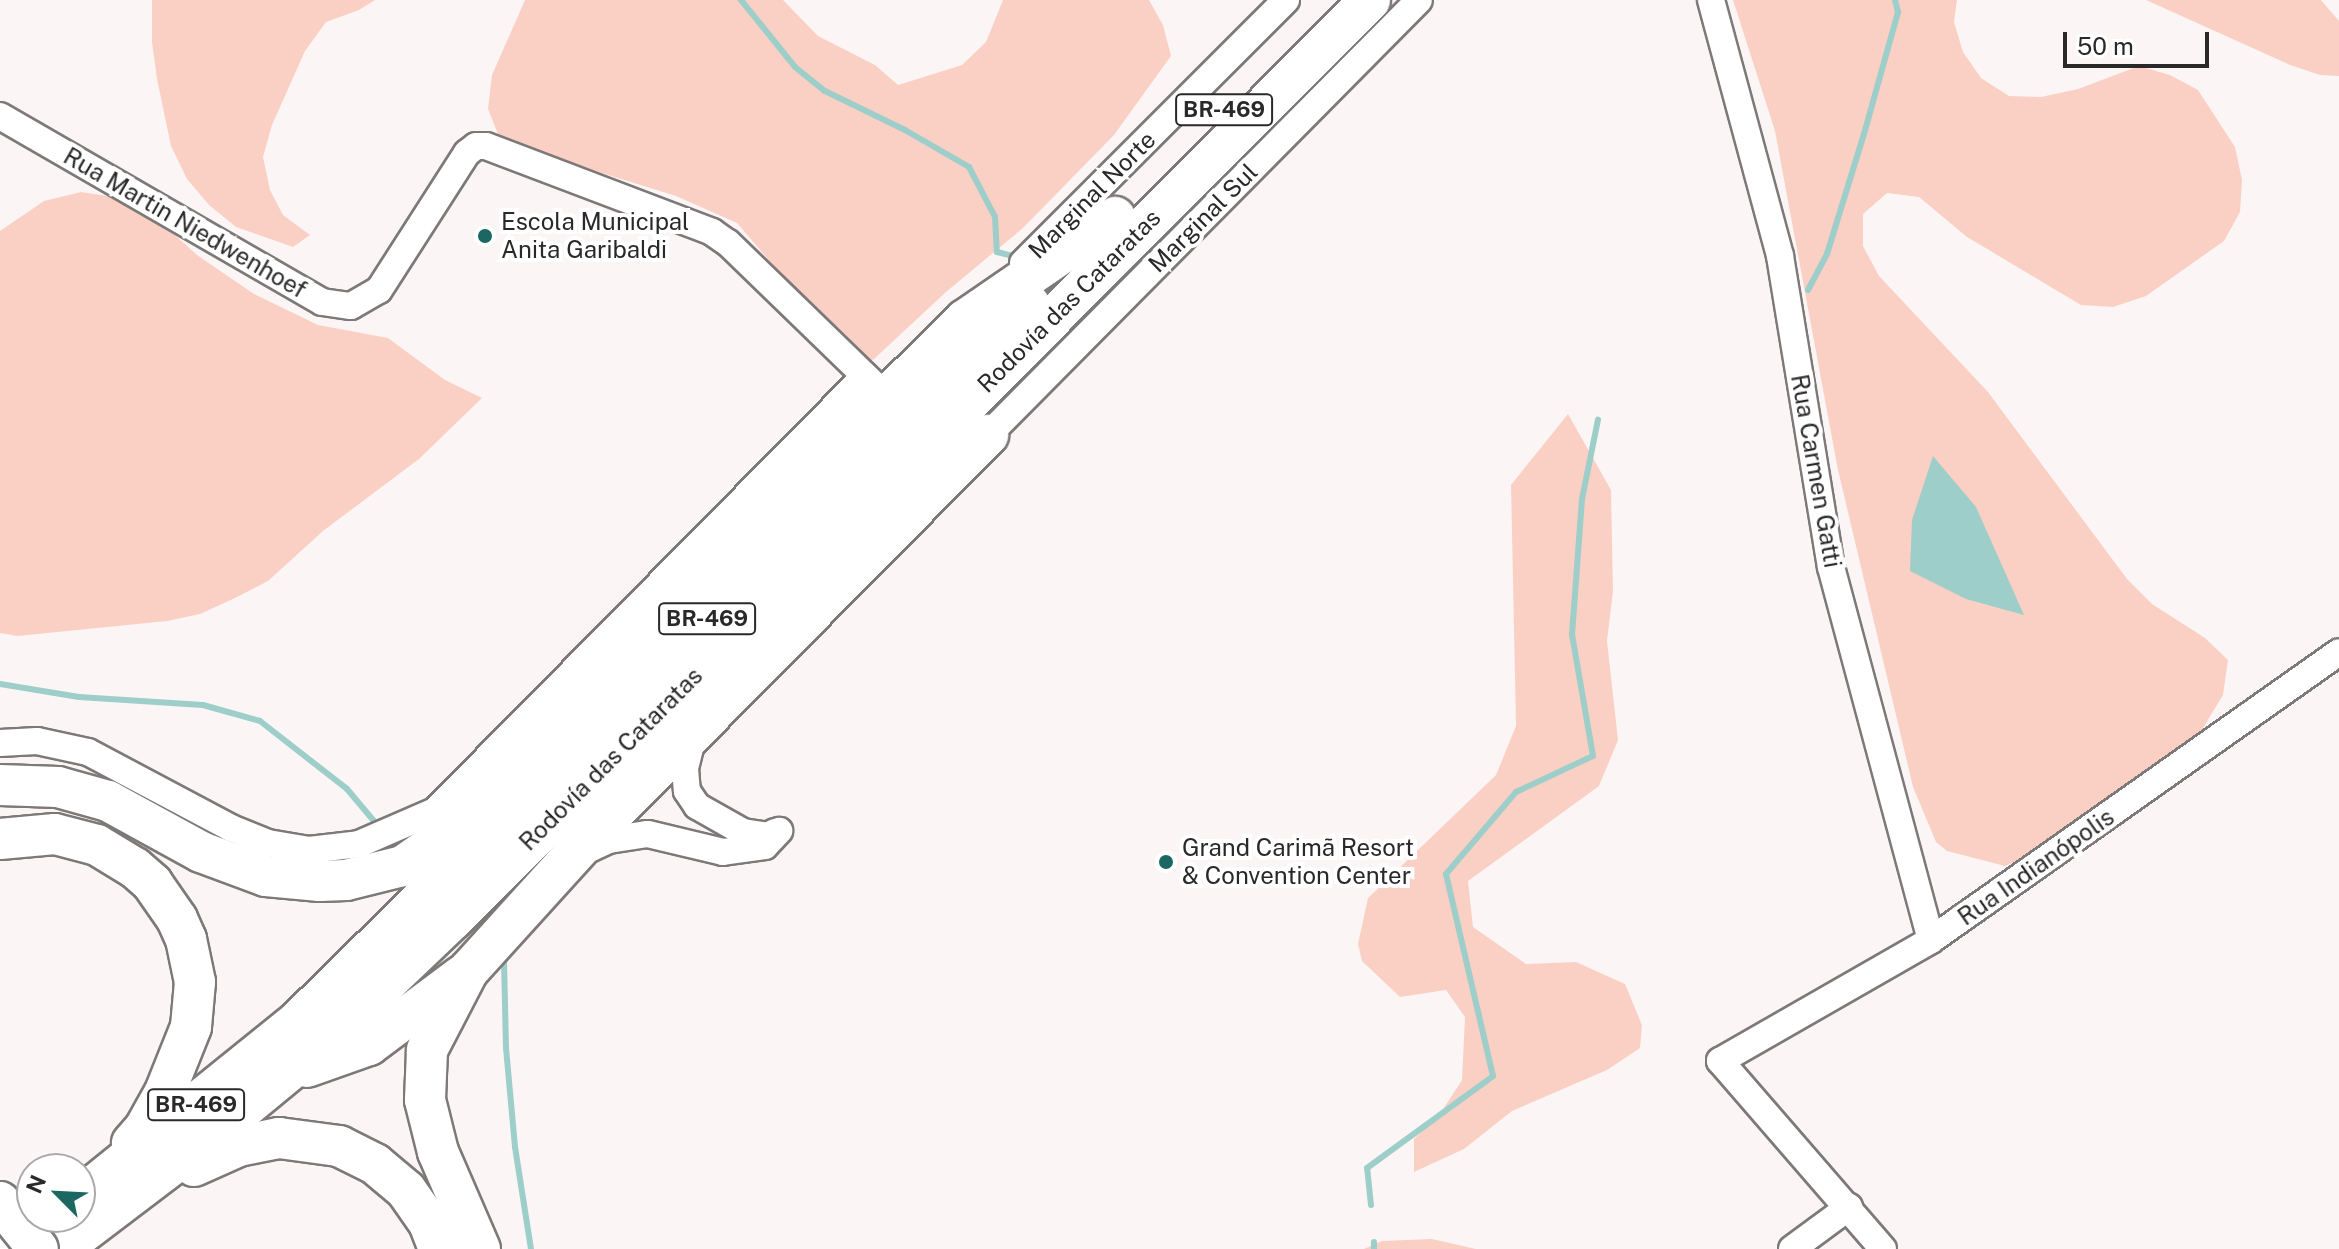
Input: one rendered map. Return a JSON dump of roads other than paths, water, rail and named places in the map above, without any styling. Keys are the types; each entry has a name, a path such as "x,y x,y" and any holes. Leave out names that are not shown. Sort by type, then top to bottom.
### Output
{"highway":[{"name":"Rodovía das Cataratas","path":"96,1184 299,1020 1115,217 1331,0"},
{"name":"Rodovía das Cataratas","path":"61,1249 323,1043 453,919 1370,0"},
{"path":"0,785 58,787 108,801 222,862 266,876 293,880 346,880 403,866 432,846 876,387 965,320 1115,217"},
{"path":"868,502 988,435"},
{"path":"284,1075 369,1045 468,971 568,860 988,435"},
{"path":"0,839 55,834 87,842 117,855 144,875 166,900 186,939 192,960 194,1005 184,1048 145,1128 96,1181"},
{"path":"468,971 427,1050 425,1100 438,1152 480,1249"},
{"path":"139,1190 239,1146 279,1138 319,1141 357,1154 391,1176 418,1206 439,1249"},
{"path":"0,1202 38,1249"},
{"path":"11,1249 32,1233"}],"street":[{"name":"Marginal Norte","path":"965,320 1286,0"},
{"name":"Marginal Sul","path":"988,435 1419,0"},
{"name":"Rua Carmen Gatti","path":"1711,0 1780,256 1831,567 1931,940"},
{"name":"Rua Martin Niedwenhoef","path":"0,116 322,302 351,306 379,290 467,153 476,146 486,146 712,232 728,243 876,387"},
{"path":"0,743 37,741 88,752 231,828 268,843 309,850 359,844 435,811 876,387"},
{"name":"Rua Indianópolis","path":"1849,1207 1720,1061 1931,940 2339,652"},
{"path":"568,860 609,840 648,834 723,852 765,846 779,831 768,836 743,832 697,806 687,791 685,769 694,731"},
{"path":"1792,1249 1849,1207 1883,1249"}],"water":[{"path":"1933,456 1976,507 2024,615 1966,599 1910,571 1912,520"}],"waterway":[{"path":"741,0 795,67 825,91 905,130 969,167 995,217 997,252 1013,256"},
{"path":"1808,290 1827,254 1864,134 1898,12 1895,0"},
{"path":"1371,1205 1367,1168 1493,1076 1446,874 1516,792 1593,756 1572,635 1582,499 1598,420"},
{"path":"0,684 79,697 203,705 260,721 347,789 379,827"},
{"path":"504,960 506,1048 515,1147 531,1249"},
{"path":"1374,1242 1374,1249"}],"place":[{"name":"Escola Municipal Anita Garibaldi","path":"485,236"},
{"name":"Grand Carimã Resort & Convention Center","path":"1166,862"}]}
